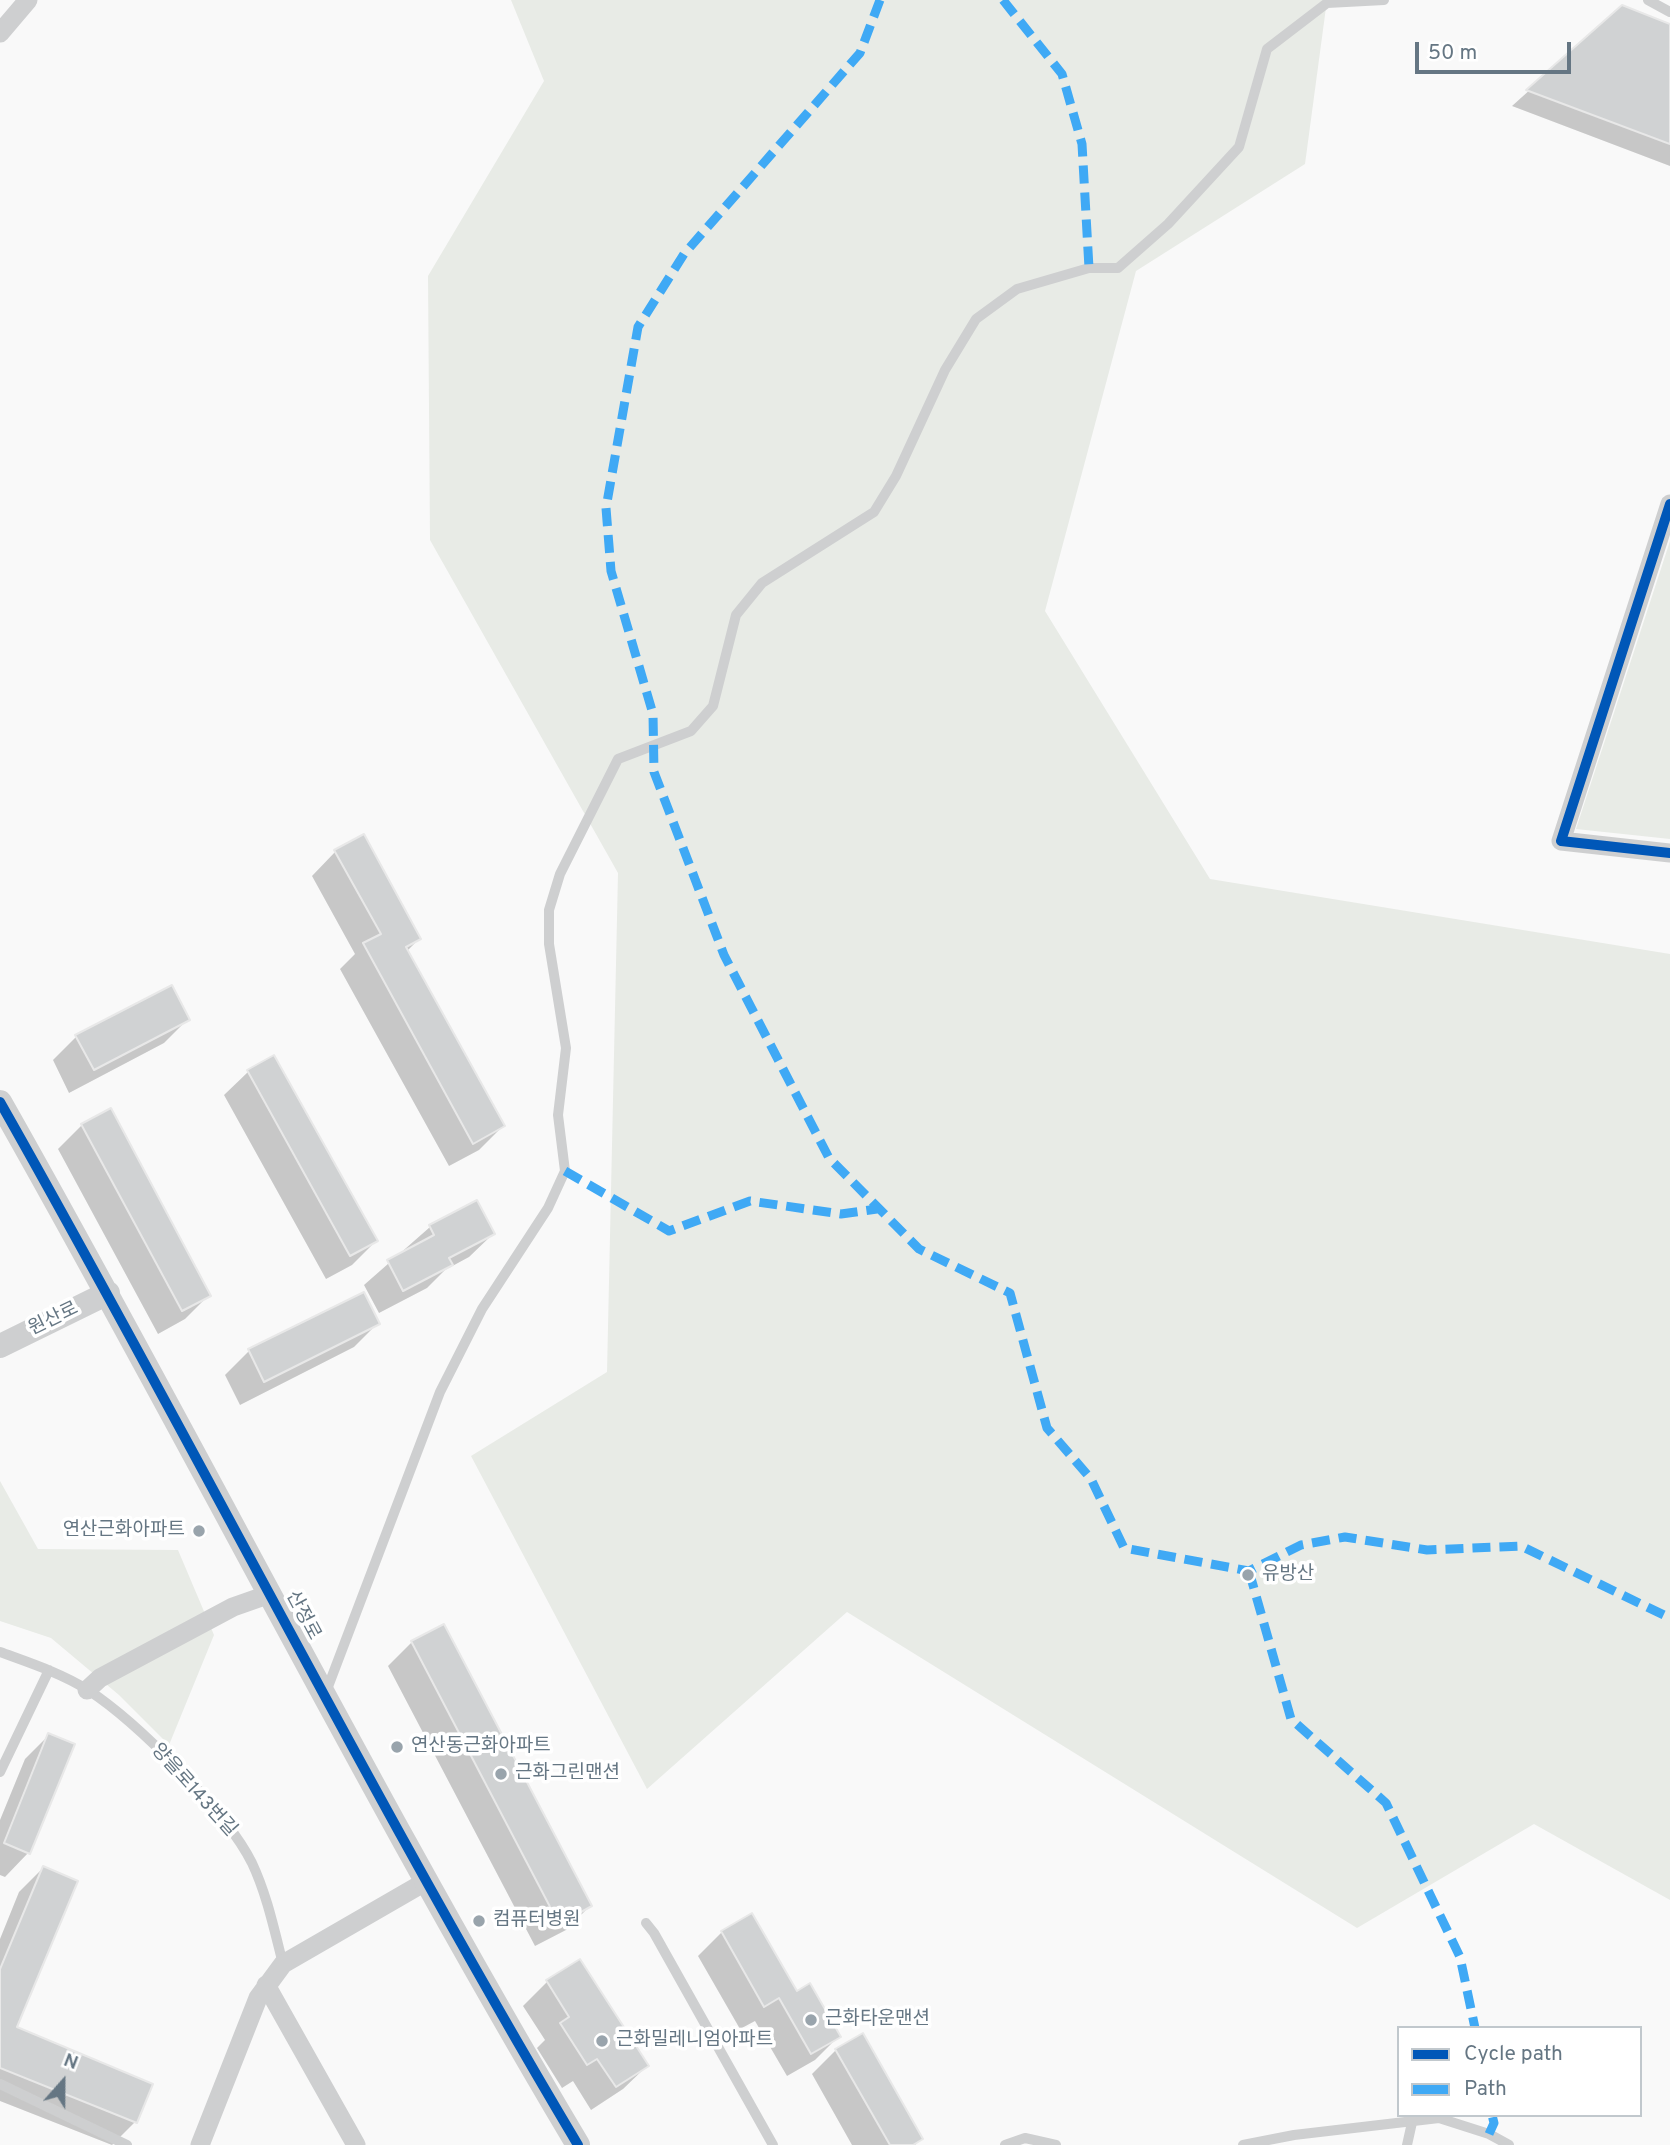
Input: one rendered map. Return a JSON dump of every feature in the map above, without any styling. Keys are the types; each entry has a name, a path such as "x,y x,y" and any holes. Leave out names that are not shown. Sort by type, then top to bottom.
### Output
{"street":[{"path":"0,33 28,0"},
{"path":"1670,504 1561,841 1670,853"},
{"name":"산정로","path":"0,1101 108,1293 425,1882 578,2145"},
{"name":"원산로","path":"0,1346 108,1293"},
{"path":"87,1690 100,1678 233,1607 270,1594"},
{"path":"200,2145 258,1998 283,1964 425,1882"},
{"path":"267,1986 356,2145"}],"lane":[{"path":"325,1696 440,1392 482,1309 548,1208 565,1171 558,1115 566,1048 549,944 549,910 560,874 618,759 691,731 713,706 737,615 762,583 874,512 896,476 945,370 976,319 1017,289 1089,268 1118,268 1168,224 1239,147 1267,49 1326,3 1384,0"},
{"path":"1648,0 1670,12"},
{"name":"양을로143번길","path":"0,1652 49,1670 87,1690 113,1708 147,1740 233,1832 265,1892 283,1964"},
{"path":"0,1772 49,1670"},
{"path":"646,1923 773,2145"},
{"path":"0,2084 127,2145"},
{"path":"1407,2145 1413,2118"},
{"path":"1250,2144 1413,2118 1439,2118 1489,2134 1509,2145"},
{"path":"1005,2145 1025,2138 1056,2145"}],"shaded area":[{"path":"511,0 1327,0 1305,164 1136,271 1045,611 1210,879 1670,954 1670,1900 1534,1824 1357,1928 847,1612 647,1789 471,1456 607,1372 618,873 430,540 428,276 544,81"},
{"path":"1670,541 1670,839 1576,829"},
{"path":"0,1481 38,1549 178,1550 214,1635 169,1745 119,1695 51,1638 0,1621"}],"building":[{"path":"1622,5 1670,24 1670,144 1526,90"},
{"path":"364,834 421,939 406,947 505,1126 473,1144 363,943 381,934 334,850"},
{"path":"172,985 190,1020 94,1070 75,1035"},
{"path":"274,1055 378,1241 350,1256 247,1070"},
{"path":"111,1108 211,1296 182,1311 81,1124"},
{"path":"477,1200 495,1234 449,1258 453,1265 403,1291 387,1260 434,1235 429,1225"},
{"path":"364,1292 380,1324 264,1382 248,1349"},
{"name":"근화그린맨션","path":"444,1624 592,1906 559,1924 411,1641"},
{"path":"48,1733 75,1744 30,1854 4,1843"},
{"path":"43,1866 78,1881 17,2027 153,2084 137,2123 0,2068 0,1969"},
{"path":"752,1913 797,1991 810,1983 841,2037 811,2054 779,1998 764,2007 721,1931"},
{"name":"근화밀레니엄아파트","path":"580,1959 649,2066 616,2087 597,2059 587,2065 560,2023 569,2017 546,1980"},
{"path":"863,2033 923,2139 913,2145 890,2145 835,2049"}],"marked path":[{"path":"880,0 860,53 684,254 638,327 606,508 611,571 653,714 654,772 724,955 829,1158 919,1249 1010,1293 1047,1428 1091,1479 1124,1548 1249,1571 1301,1545 1345,1537 1427,1550 1521,1546 1670,1618"},
{"path":"1003,0 1062,74 1082,144 1089,268"},
{"path":"565,1171 669,1231 750,1201 841,1214 877,1209"},
{"path":"1249,1571 1291,1719 1386,1803 1460,1957 1475,2026"},
{"path":"1489,2134 1494,2123 1492,2117"}],"cycle path":[{"path":"1670,504 1561,841 1670,853"},
{"path":"0,1102 429,1886 578,2145"}],"place":[{"name":"연산근화아파트","path":"199,1531"},
{"name":"유방산","path":"1248,1575"},
{"name":"연산동근화아파트","path":"397,1747"},
{"name":"근화그린맨션","path":"501,1774"},
{"name":"컴퓨터병원","path":"479,1921"},
{"name":"근화타운맨션","path":"811,2020"},
{"name":"근화밀레니엄아파트","path":"602,2041"}]}
